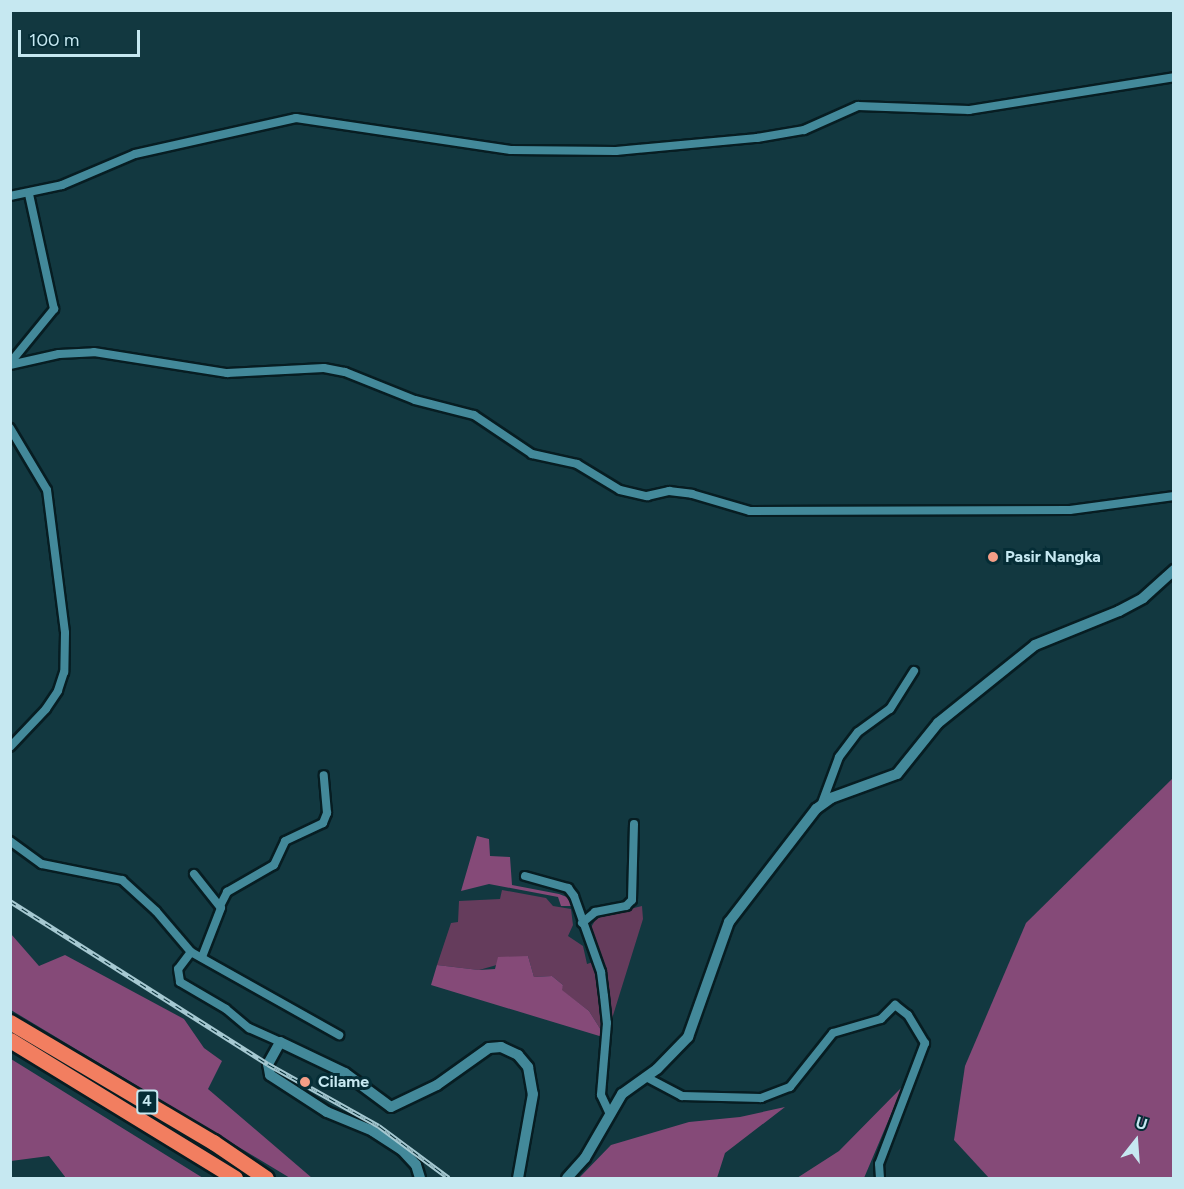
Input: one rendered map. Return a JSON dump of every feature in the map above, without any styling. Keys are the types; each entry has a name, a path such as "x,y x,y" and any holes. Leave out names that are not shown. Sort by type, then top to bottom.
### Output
{"highway":[{"name":"4","path":"10,1022 213,1142 266,1179"},
{"name":"4","path":"10,1040 235,1179"}],"street":[{"path":"10,196 29,194 62,185 135,154 296,118 511,150 616,151 757,138 804,130 858,106 969,110 1173,76"},
{"path":"10,364 54,309 29,194"},
{"path":"10,364 59,354 94,351 227,374 324,368 345,372 415,400 474,415 532,454 577,464 620,490 647,496 669,491 692,494 750,511 1070,510 1173,496"},
{"path":"10,428 48,490 65,643 64,672 58,691 46,709 10,747"},
{"path":"822,804 897,774 938,723 1035,645 1119,611 1143,598 1173,570"},
{"path":"567,1179 585,1158 610,1114 630,1086 646,1077 688,1037 720,942 733,914 822,804 839,757 858,732 891,710 914,671"},
{"path":"202,957 227,892 274,865 285,841 323,823 327,813 324,775"},
{"path":"582,923 595,912 626,906 632,900 634,824"},
{"path":"10,841 42,864 126,882 191,952 246,986 339,1035"},
{"path":"194,874 220,906"},
{"path":"525,876 571,891 601,972 607,1023 601,1095 610,1114"},
{"path":"191,952 178,969 180,982 226,1009 249,1028 345,1073 391,1107 437,1085 489,1048 501,1047 518,1055 528,1067 533,1094 518,1179"},
{"path":"646,1077 682,1096 761,1098 790,1087 833,1034 881,1019 895,1005 908,1015 925,1043 879,1164 880,1179"},
{"path":"280,1042 268,1064 270,1075 327,1112 372,1131 402,1150 416,1165 420,1179"}],"shaded area":[{"path":"1173,778 1173,1178 989,1178 954,1140 965,1066 1026,923"},
{"path":"477,836 489,839 490,856 510,857 512,885 559,894 572,899 574,906 561,906 558,897 489,884 461,891"},
{"path":"502,890 546,898 553,906 571,909 573,925 568,936 583,946 587,964 596,961 589,931 597,917 642,906 643,919 606,1038 589,1011 561,990 563,985 552,976 534,977 528,956 479,970 437,965 451,923 458,922 459,901 500,899"},
{"path":"11,934 39,966 65,955 184,1019 204,1048 222,1061 208,1089 312,1178 290,1178 11,1010"},
{"path":"528,956 534,977 552,976 563,985 562,990 589,1011 606,1038 431,985 437,965 479,970 495,969 498,957"},
{"path":"11,1059 203,1178 66,1178 49,1156 11,1161"},
{"path":"903,1086 864,1178 797,1178 839,1151"},
{"path":"785,1107 725,1153 717,1178 579,1178 611,1145 689,1122 740,1117"}],"railway":[{"path":"10,901 268,1064 379,1126 449,1178"}],"place":[{"name":"Pasir Nangka","path":"993,557"},
{"name":"Cilame","path":"305,1082"}]}
